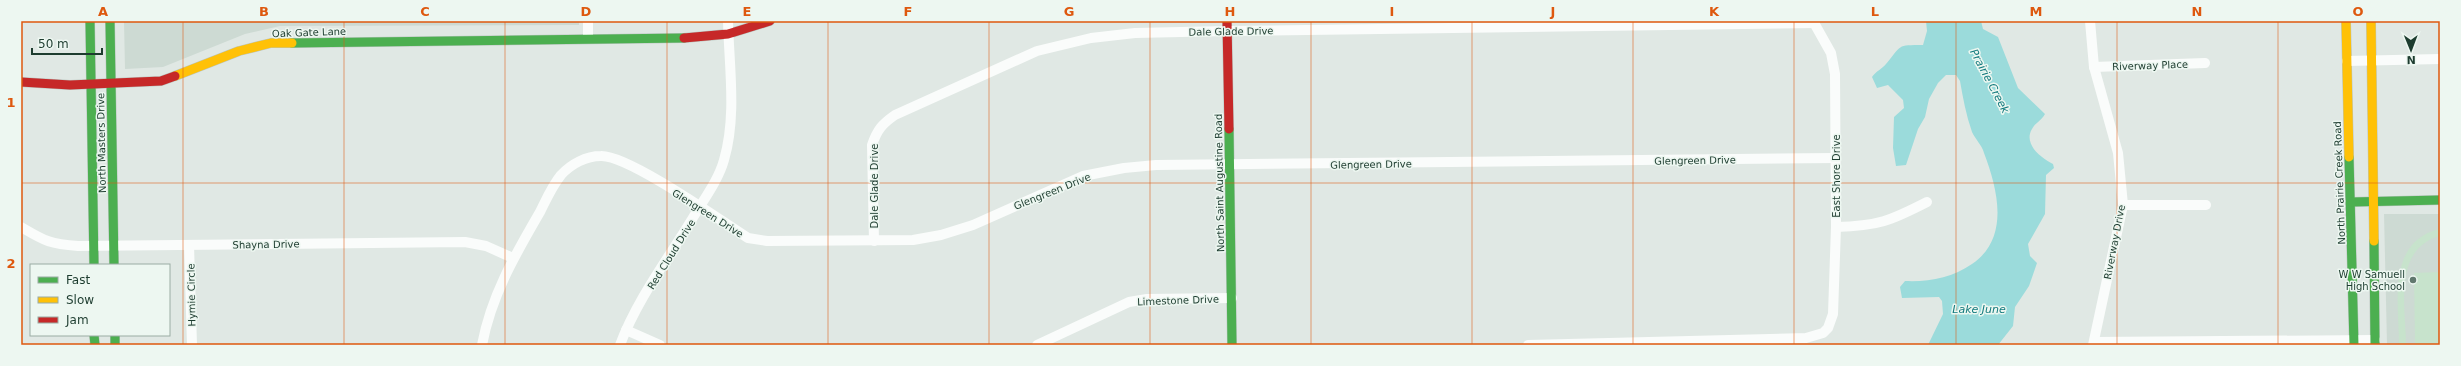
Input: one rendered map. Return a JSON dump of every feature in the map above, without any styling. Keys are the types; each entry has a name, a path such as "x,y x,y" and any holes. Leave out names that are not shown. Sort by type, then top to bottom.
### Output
{"street":[{"name":"North Masters Drive","path":"90,21 94,264"},
{"name":"North Masters Drive","path":"110,21 114,264"},
{"path":"588,21 588,38"},
{"name":"Red Cloud Drive","path":"620,345 637,308 718,176 724,161 728,139 730,108 728,21"},
{"name":"Oak Gate Lane","path":"21,82 47,84 141,84 172,79 226,55 270,43 588,38 695,38 728,34 770,21"},
{"name":"Riverway Drive","path":"2090,21 2094,67 2118,153 2123,205 2094,344"},
{"name":"North Prairie Creek Road","path":"2346,21 2352,202 2354,342"},
{"path":"2094,344 2375,342 2371,21"},
{"name":"Dale Glade Drive","path":"874,241 872,145 876,132 895,115 1037,51 1091,38 1227,26 1814,22"},
{"name":"East Shore Drive","path":"1528,345 1806,338 1823,333 1828,328 1833,314 1836,227 1835,74 1831,53 1814,22"},
{"name":"North Saint Augustine Road","path":"1227,26 1232,345"},
{"path":"2347,61 2440,59"},
{"name":"Riverway Place","path":"2094,67 2205,63"},
{"name":"Glengreen Drive","path":"482,345 495,298 513,258 561,175 581,159 601,156 618,159 643,172 748,238 767,241 913,240 941,235 973,225 1034,196 1083,176 1140,166 1836,158"},
{"path":"2352,202 2440,200"},
{"path":"1836,227 1869,226 1892,220 1927,202"},
{"path":"2123,205 2206,205"},
{"name":"Shayna Drive","path":"21,227 37,239 63,245 93,246 465,242 486,246 513,258"},
{"name":"Hymie Circle","path":"190,245 192,345"},
{"name":"Limestone Drive","path":"1037,345 1129,302 1147,299 1232,298"},
{"path":"626,330 660,345"}],"shaded area":[{"path":"124,21 579,21 579,25 280,26 245,34 163,67 125,69"},
{"name":"W W Samuell High School","path":"2384,214 2440,214 2440,345 2387,345"}],"green space":[{"path":"2440,229 2440,236 2425,243 2414,253 2408,266 2404,298 2406,345 2399,345 2398,293 2399,276 2403,260 2411,246 2423,236"},
{"path":"2440,272 2440,345 2415,345 2414,273"}],"water":[{"name":"Lake June","path":"1926,21 1981,21 1983,29 1998,37 2018,88 2045,114 2033,127 2030,135 2030,140 2035,150 2043,158 2053,164 2054,168 2046,175 2045,214 2028,244 2030,256 2037,263 2029,286 2015,307 2013,326 1998,345 1928,345 1943,314 1942,301 1939,297 1902,298 1900,287 1905,281 1923,281 1948,276 1972,264 1984,253 1992,241 1998,213 1989,167 1982,147 1972,132 1966,113 1960,81 1956,75 1946,75 1938,83 1929,99 1925,117 1918,129 1906,165 1896,166 1893,148 1894,117 1904,108 1903,100 1888,85 1877,88 1872,77 1884,66 1900,47 1908,45 1923,45 1927,31"}],"traffic: fast":[{"path":"90,21 94,264"},
{"path":"110,21 114,264"},
{"path":"292,43 684,38"},
{"path":"1229,129 1232,345"},
{"path":"2349,157 2354,345"},
{"path":"2352,202 2440,200"},
{"path":"2374,241 2375,345"},
{"path":"94,336 95,345"},
{"path":"115,336 115,345"}],"traffic: slow":[{"path":"2346,21 2349,157"},
{"path":"2371,21 2374,241"},
{"path":"175,76 239,51 271,43 292,43"}],"traffic: jam":[{"path":"684,38 728,34 770,21"},
{"path":"1227,21 1229,129"},
{"path":"21,82 70,85 161,81 175,76"}],"place":[{"name":"W W Samuell High School","path":"2413,280"}],"water label":[{"name":"Prairie Creek","path":"1990,81"}]}
